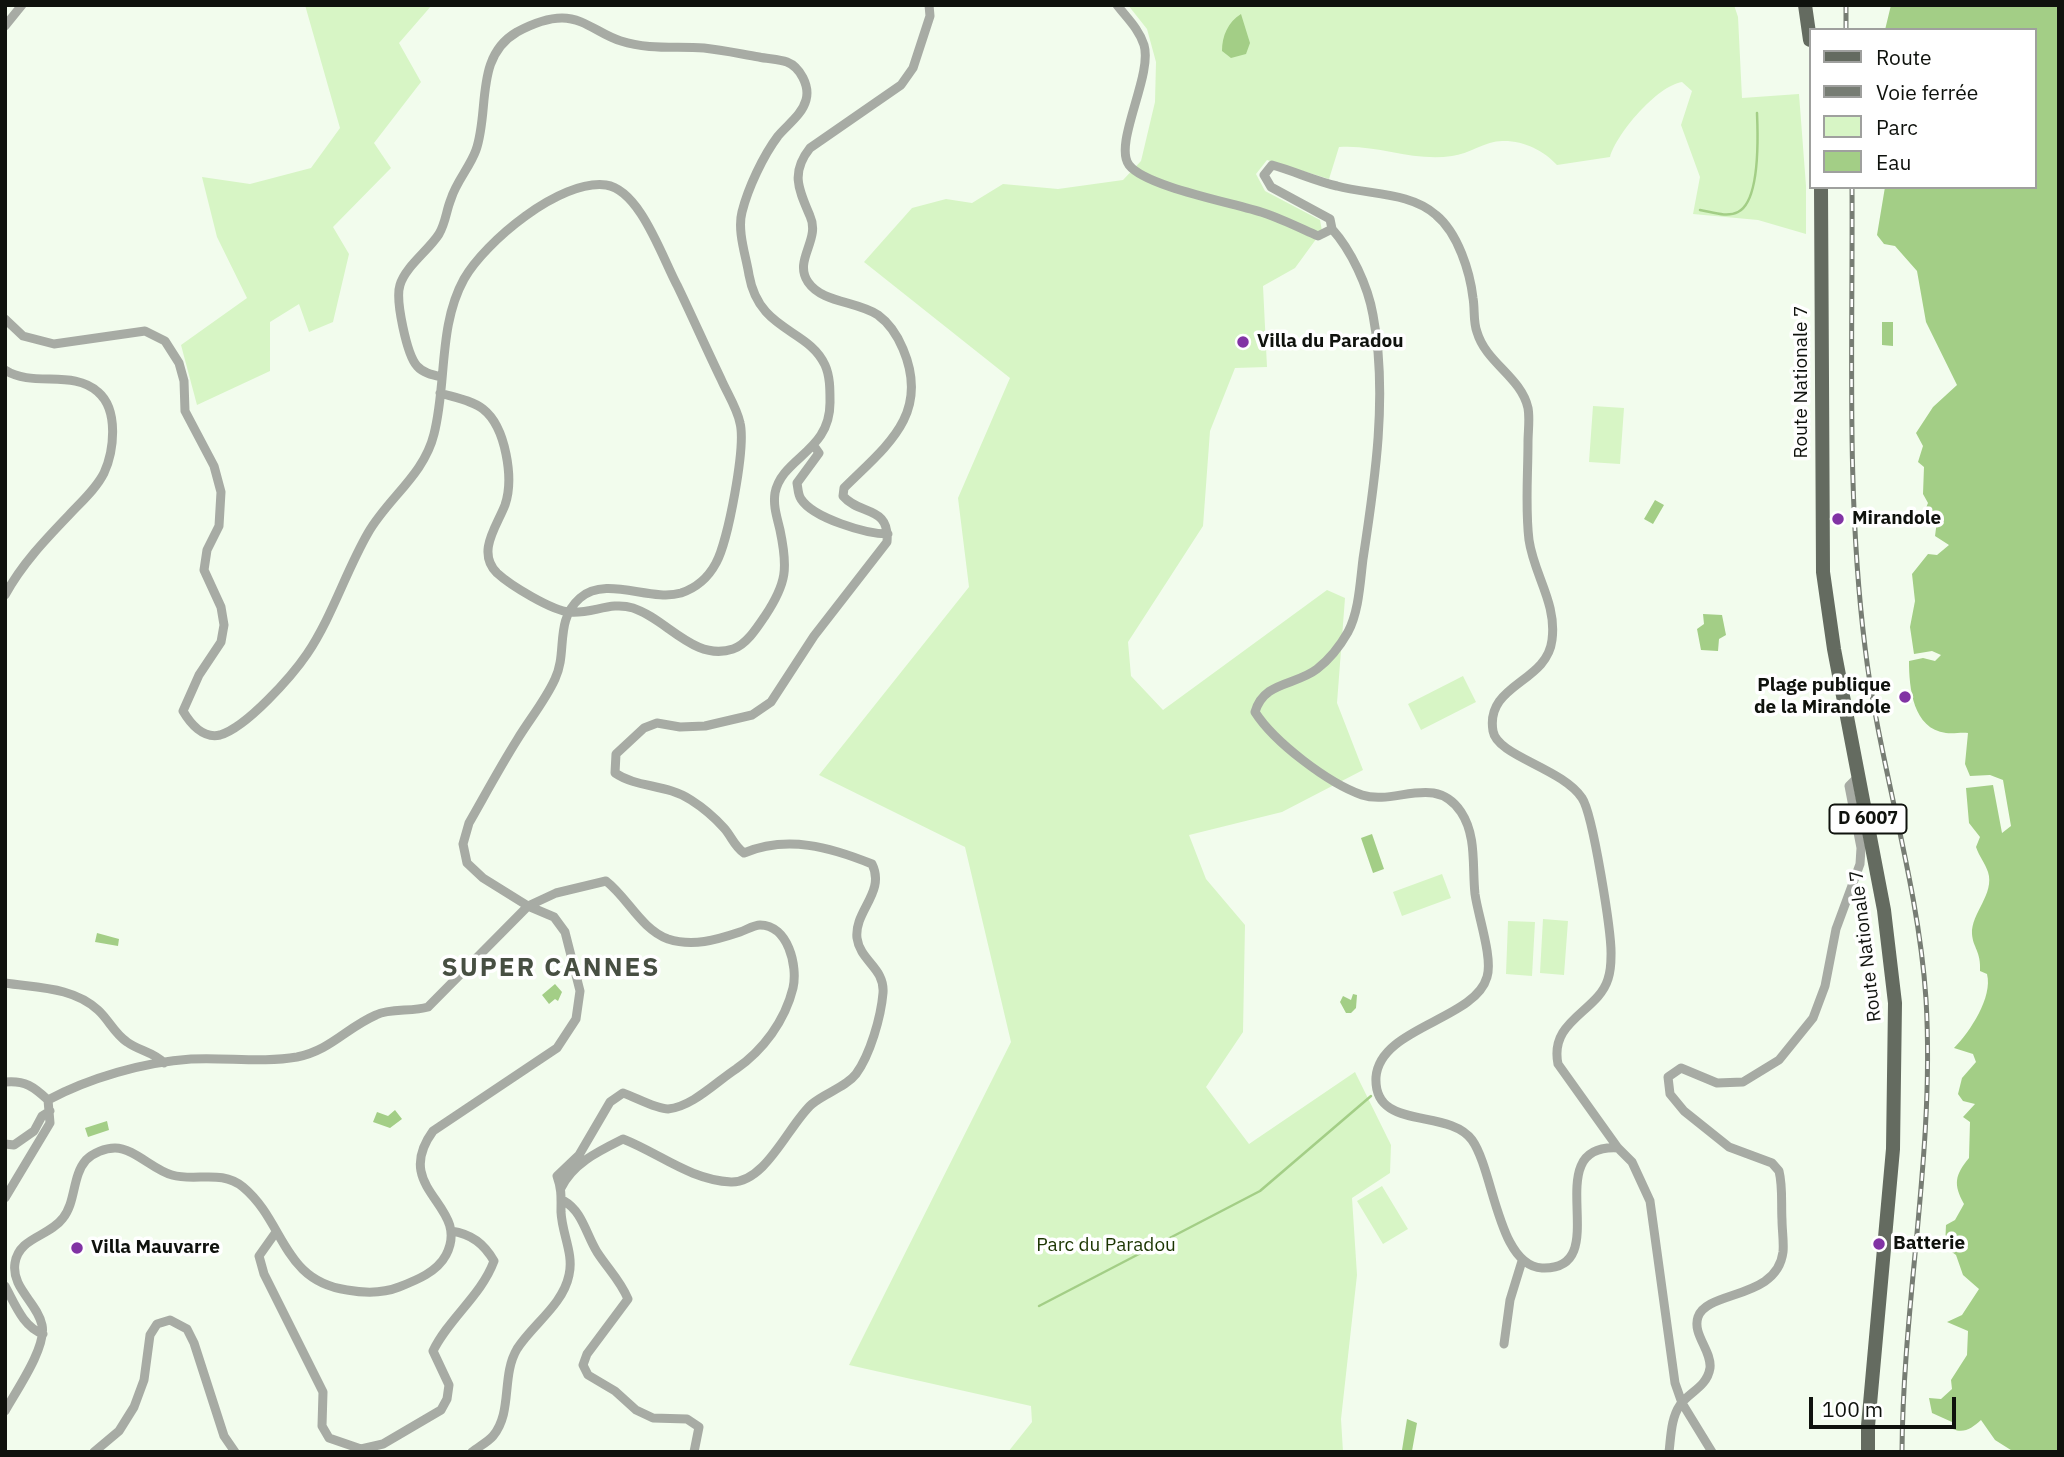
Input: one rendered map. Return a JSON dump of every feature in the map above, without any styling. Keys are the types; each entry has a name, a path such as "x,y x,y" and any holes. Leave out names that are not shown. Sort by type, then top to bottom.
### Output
{"main road":[{"path":"1805,5 1808,28"},
{"name":"Route Nationale 7","path":"1821,189 1822,562 1834,649 1884,910 1895,1003 1892,1149 1869,1412 1868,1452"},
{"name":"D 6007","path":"1827,189 1829,571 1838,639 1890,910 1901,1002 1895,1188 1876,1452"}],"street":[{"path":"5,26 22,5"},
{"path":"561,1188 567,1176 583,1161 623,1139 679,1168 731,1182 749,1178 768,1161 812,1104 855,1074 867,1049 883,992 881,974 861,952 856,937 878,875 872,864 847,853 789,841 744,853 736,848 725,829 693,801 673,790 625,779 615,772 616,754 644,728 657,723 680,727 705,726 752,715 771,702 814,636 887,542 888,534 883,520 872,511 849,503 843,496 844,488 896,435 907,417 911,390 909,363 897,337 880,316 851,302 819,294 806,280 803,261 814,233 811,218 800,198 798,174 802,158 810,148 901,85 913,68 930,16 929,5"},
{"path":"1117,5 1139,33 1145,48 1146,64 1126,146 1126,162 1131,168 1156,183 1266,213 1318,236 1332,229"},
{"path":"440,393 482,408 494,422 502,444 508,472 507,500 490,538 487,556 493,570 510,583 567,612 616,605 632,608 665,624 694,646 715,651 737,649 755,631 783,586 786,559 774,506 776,489 781,477 814,446 824,432 830,411 830,385 824,362 808,345 781,328 764,310 751,287 739,219 746,198 776,138 806,102 806,87 802,75 790,62 703,48 642,47 614,39 588,23 562,18 535,23 514,33 501,46 491,64 483,91 482,117 476,149 451,198 446,220 436,238 400,284 399,303 409,353 418,367 442,377"},
{"path":"1618,1147 1601,1148 1588,1155 1577,1172 1578,1241 1570,1256 1558,1264 1544,1268 1522,1261 1513,1252 1482,1158 1472,1139 1458,1126 1404,1115 1386,1107 1376,1086 1376,1073 1384,1058 1400,1042 1478,992 1487,979 1489,965 1479,923 1473,846 1462,813 1449,799 1433,792 1364,796 1316,769 1279,741 1265,729 1255,712 1258,699 1268,690 1315,670 1333,654 1349,630 1357,602 1374,487 1378,392 1376,338 1369,297 1340,238 1332,229 1330,219 1271,187 1264,175 1272,165 1337,186 1408,200 1438,216 1463,259 1473,297 1476,330 1484,351 1520,390 1528,408 1527,522 1531,551 1550,602 1552,643 1545,660 1502,695 1492,711 1493,735 1506,751 1544,766 1567,782 1583,799 1592,821 1612,954 1608,981 1571,1020 1557,1042 1555,1051 1558,1064 1618,1147 1632,1162 1650,1201 1675,1383 1682,1403 1712,1452"},
{"path":"5,1411 38,1351 43,1334 35,1309 18,1285 14,1267 17,1254 28,1242 63,1219 86,1160 98,1151 117,1148 171,1175 229,1179 244,1188 304,1272 325,1287 356,1292 389,1291 425,1277 446,1255 452,1231 445,1212 424,1183 418,1163 423,1145 433,1130 557,1048 576,1019 580,991 565,932 554,917 528,906 483,878 467,863 463,844 469,823 556,677 562,627 567,612 582,595 613,590 674,595 693,589 707,577 718,561 741,449 740,423 735,409 687,307 629,195 606,185 582,188 558,197 531,213 489,246 464,278 450,311 434,436 417,473 370,529 309,652 285,680 239,724 220,735 211,735 190,722 183,710 200,675 221,642 224,625 221,607 204,570 207,550 219,526 220,492 214,466 186,411 184,381 179,363 165,341 145,331 54,344 23,336 7,325"},
{"path":"5,370 16,377 81,383 98,392 109,410 112,426 111,447 104,474 18,572 5,595"},
{"path":"814,446 819,453 797,483 800,498 817,514 864,533 888,534"},
{"path":"1669,1452 1675,1416 1682,1403 1697,1390 1711,1366 1698,1330 1698,1317 1704,1308 1756,1287 1775,1273 1783,1253 1781,1180 1772,1163 1729,1147 1684,1111 1670,1094 1668,1077 1681,1068 1717,1083 1744,1082 1779,1060 1813,1018 1825,986 1836,929 1860,864 1861,848 1849,786 1860,775"},
{"path":"48,1100 97,1080 164,1063 189,1059 294,1057 322,1051 378,1013 413,1012 428,1007 528,906 556,893 606,881 618,890 652,930 669,939 702,944 760,925 778,931 789,948 794,983 789,1001 772,1034 753,1056 685,1104 666,1109 623,1093 610,1102 579,1155 557,1176 564,1201 561,1211 571,1264 569,1279 517,1350 509,1369 503,1418 493,1436 472,1452"},
{"path":"5,983 76,993 100,1011 113,1031 130,1044 157,1056 164,1063"},
{"path":"5,1082 19,1081 33,1086 48,1100 50,1111 50,1123 44,1137 5,1198"},
{"path":"5,1143 14,1145 34,1130 42,1116 50,1111"},
{"path":"564,1201 579,1214 599,1254 620,1279 628,1299 587,1354 583,1365 588,1375 615,1391 636,1410 653,1418 687,1419 699,1427 694,1452"},
{"path":"276,1232 259,1256 264,1274 323,1392 321,1426 329,1438 361,1449 383,1444 435,1414 447,1399 449,1385 433,1351 441,1334 488,1279 494,1261 486,1247 465,1233 452,1231"},
{"path":"1504,1344 1510,1300 1522,1261"},
{"path":"5,1286 24,1321 32,1330 43,1334"},
{"path":"94,1452 119,1431 134,1407 144,1380 150,1335 156,1324 170,1320 187,1329 194,1343 225,1436 235,1452"}],"green space":[{"path":"305,5 432,5 399,43 421,82 374,143 391,168 333,227 349,254 333,322 309,332 299,304 270,322 270,371 197,405 181,345 247,298 217,237 202,177 250,184 311,168 340,128"},
{"name":"Parc du Paradou","path":"1128,5 1734,5 1738,17 1742,98 1799,94 1806,186 1806,234 1758,220 1693,214 1700,177 1681,125 1692,91 1682,82 1661,92 1639,112 1621,136 1610,157 1557,165 1534,148 1504,141 1458,155 1438,157 1339,147 1329,179 1267,160 1256,174 1265,191 1320,220 1322,231 1295,268 1263,286 1267,367 1235,368 1210,431 1203,526 1128,642 1131,676 1163,710 1327,590 1345,598 1337,703 1363,770 1282,812 1189,835 1206,879 1245,925 1243,1032 1206,1087 1249,1144 1355,1072 1391,1145 1390,1173 1352,1198 1357,1275 1341,1419 1343,1452 1008,1452 1032,1422 1031,1406 849,1365 1011,1042 965,847 819,775 969,587 958,498 1010,378 864,262 912,208 946,199 972,203 1003,184 1058,189 1123,180 1141,161 1155,102 1156,62 1147,29"},
{"path":"1593,406 1624,408 1620,464 1589,462"},
{"path":"1463,676 1476,702 1421,730 1408,704"},
{"path":"1442,874 1451,898 1402,916 1393,892"},
{"path":"1543,919 1568,921 1564,975 1540,973"},
{"path":"1508,921 1535,922 1532,976 1506,974"},
{"path":"1382,1186 1408,1229 1383,1244 1357,1201"}],"water":[{"path":"1891,5 2059,5 2059,1452 2014,1452 1995,1440 1981,1420 1968,1429 1953,1429 1952,1422 1932,1413 1929,1398 1941,1399 1952,1389 1951,1380 1967,1355 1968,1331 1947,1322 1962,1315 1979,1289 1963,1275 1956,1255 1945,1247 1946,1225 1955,1220 1964,1204 1958,1191 1957,1180 1969,1158 1970,1122 1963,1117 1975,1104 1963,1101 1958,1094 1962,1078 1976,1062 1973,1054 1954,1048 1979,1014 1988,983 1987,974 1980,971 1972,934 1989,880 1987,869 1976,847 1980,837 1969,823 1966,788 1993,785 2002,833 2011,826 2003,780 1990,775 1970,776 1965,764 1968,733 1946,733 1926,724 1912,695 1909,661 1923,658 1935,661 1941,655 1932,651 1914,654 1910,627 1915,601 1912,574 1928,554 1937,555 1949,545 1935,536 1937,521 1924,522 1923,515 1928,503 1923,494 1924,467 1918,462 1923,446 1916,433 1933,407 1957,385 1926,322 1917,271 1895,246 1884,244 1877,235 1885,189 2036,189 2036,28 1885,28"},
{"path":"1241,14 1250,43 1246,54 1231,58 1222,51 1223,40 1229,25"},
{"path":"1882,322 1893,322 1893,346 1882,345"},
{"path":"1655,500 1664,505 1653,524 1644,519"},
{"path":"1703,614 1722,615 1726,635 1719,639 1718,651 1701,650 1697,629 1704,624"},
{"path":"1372,834 1384,869 1373,873 1361,838"},
{"path":"97,933 119,939 118,946 95,942"},
{"path":"555,984 562,992 558,1001 555,999 549,1004 542,995"},
{"path":"1353,994 1357,995 1356,1008 1351,1013 1346,1013 1340,1002 1343,996 1351,1000"},
{"path":"395,1110 402,1119 390,1128 373,1122 377,1112 388,1116"},
{"path":"107,1121 109,1130 88,1137 85,1128"},
{"path":"1407,1419 1417,1423 1412,1451 1402,1450"}],"waterway":[{"path":"1700,210 1729,215 1745,206 1754,182 1756,167 1757,113"},
{"path":"1039,1306 1260,1191 1371,1096"}],"railway":[{"path":"1846,5 1846,28"},
{"path":"1852,189 1853,475 1859,590 1871,691 1915,910 1926,999 1926,1113 1907,1338 1902,1452"}],"place":[{"name":"Villa du Paradou","path":"1243,342"},
{"name":"Mirandole","path":"1838,519"},
{"name":"Plage publique de la Mirandole","path":"1905,697"},
{"name":"Batterie","path":"1879,1244"},
{"name":"Villa Mauvarre","path":"77,1248"}],"district":[{"name":"SUPER CANNES","path":"551,968"}]}
